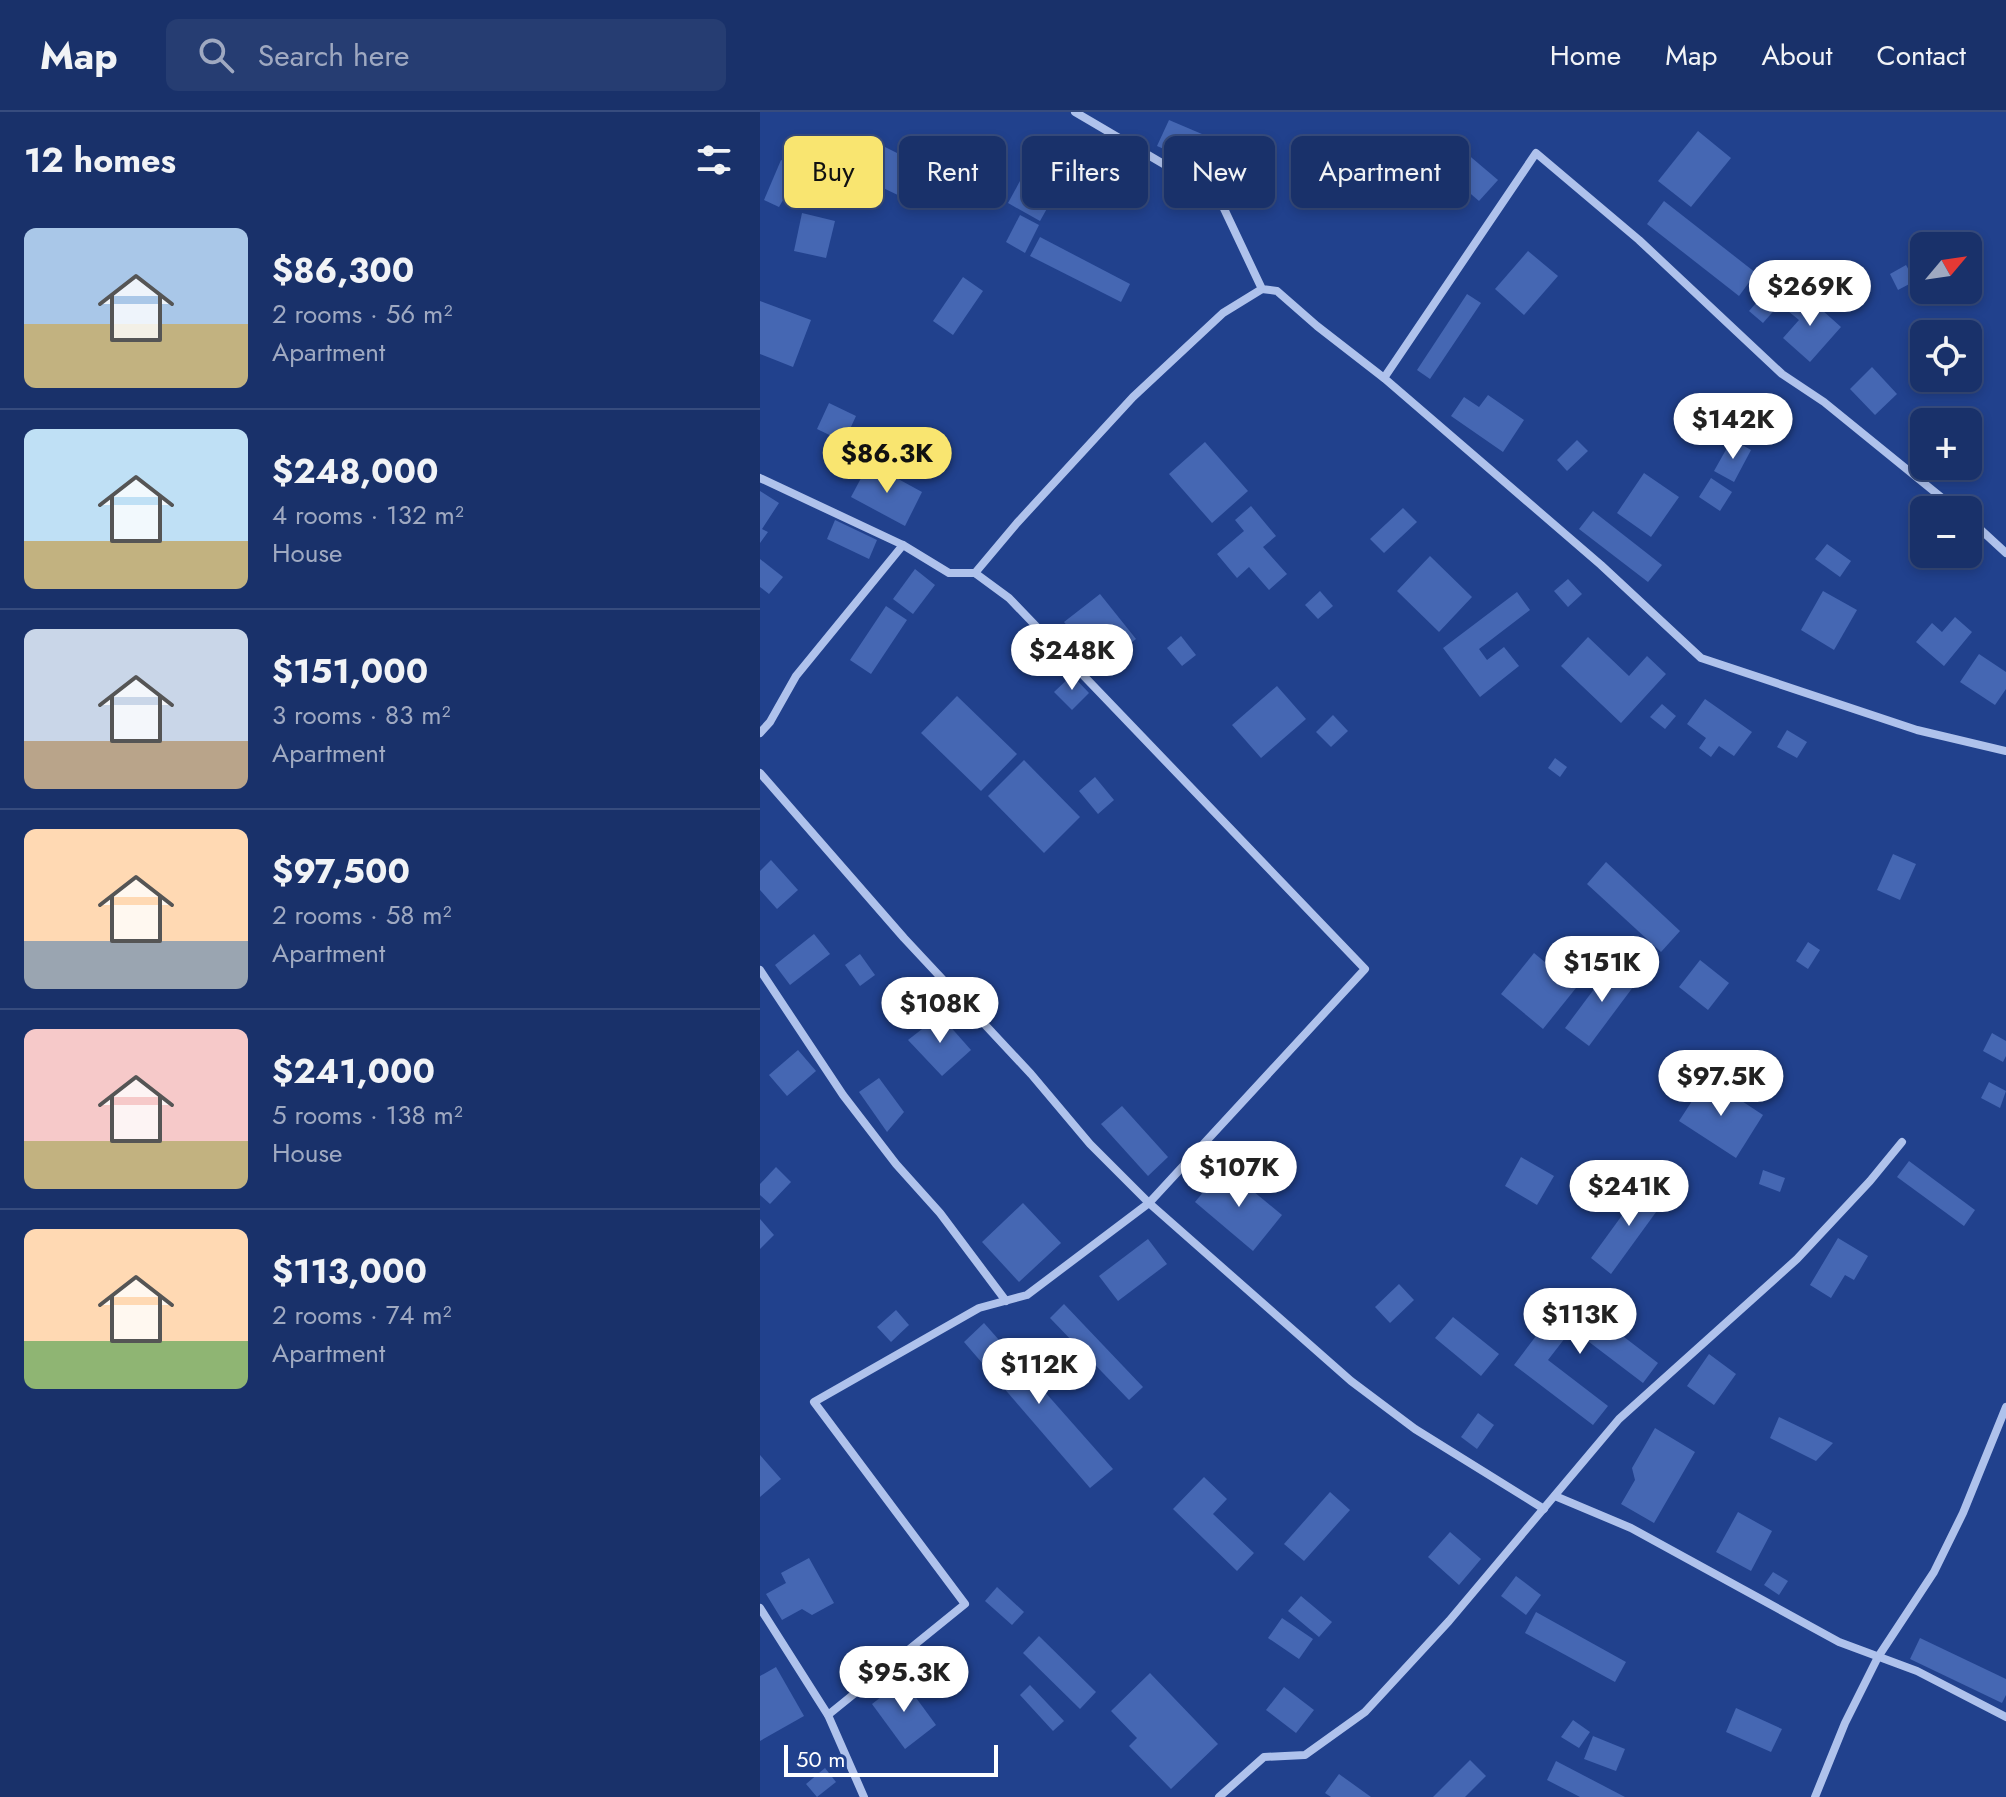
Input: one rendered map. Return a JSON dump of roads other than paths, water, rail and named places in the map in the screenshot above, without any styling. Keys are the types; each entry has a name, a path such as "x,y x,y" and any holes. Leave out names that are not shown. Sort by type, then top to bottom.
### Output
{"street":[{"path":"1075,112 1218,196 1262,289"},
{"path":"1384,378 1536,153 1639,240 1782,374 1824,402 1940,496"},
{"path":"975,573 1133,397 1223,313 1262,289 1277,291 1384,378 1601,565 1701,658 1917,730 2006,751"},
{"path":"760,478 903,545 949,573 975,573 1009,598 1365,969 1149,1203 1027,1295 979,1308 814,1402 965,1604 828,1715"},
{"path":"1982,531 2006,553"},
{"path":"760,733 770,722 796,676 903,545"},
{"path":"760,773 1090,1144 1149,1203 1351,1381 1415,1429 1544,1509"},
{"path":"760,970 843,1095 896,1164 940,1213 1006,1301"},
{"path":"1219,1797 1264,1757 1305,1755 1365,1712 1449,1621 1619,1419 1797,1259 1902,1142"},
{"path":"1815,1797 1845,1723 1878,1657 1934,1572 1963,1513 2006,1407"},
{"path":"1555,1496 1631,1528 1839,1642 1917,1671 2006,1717"},
{"path":"760,1608 828,1715 864,1797"}]}
